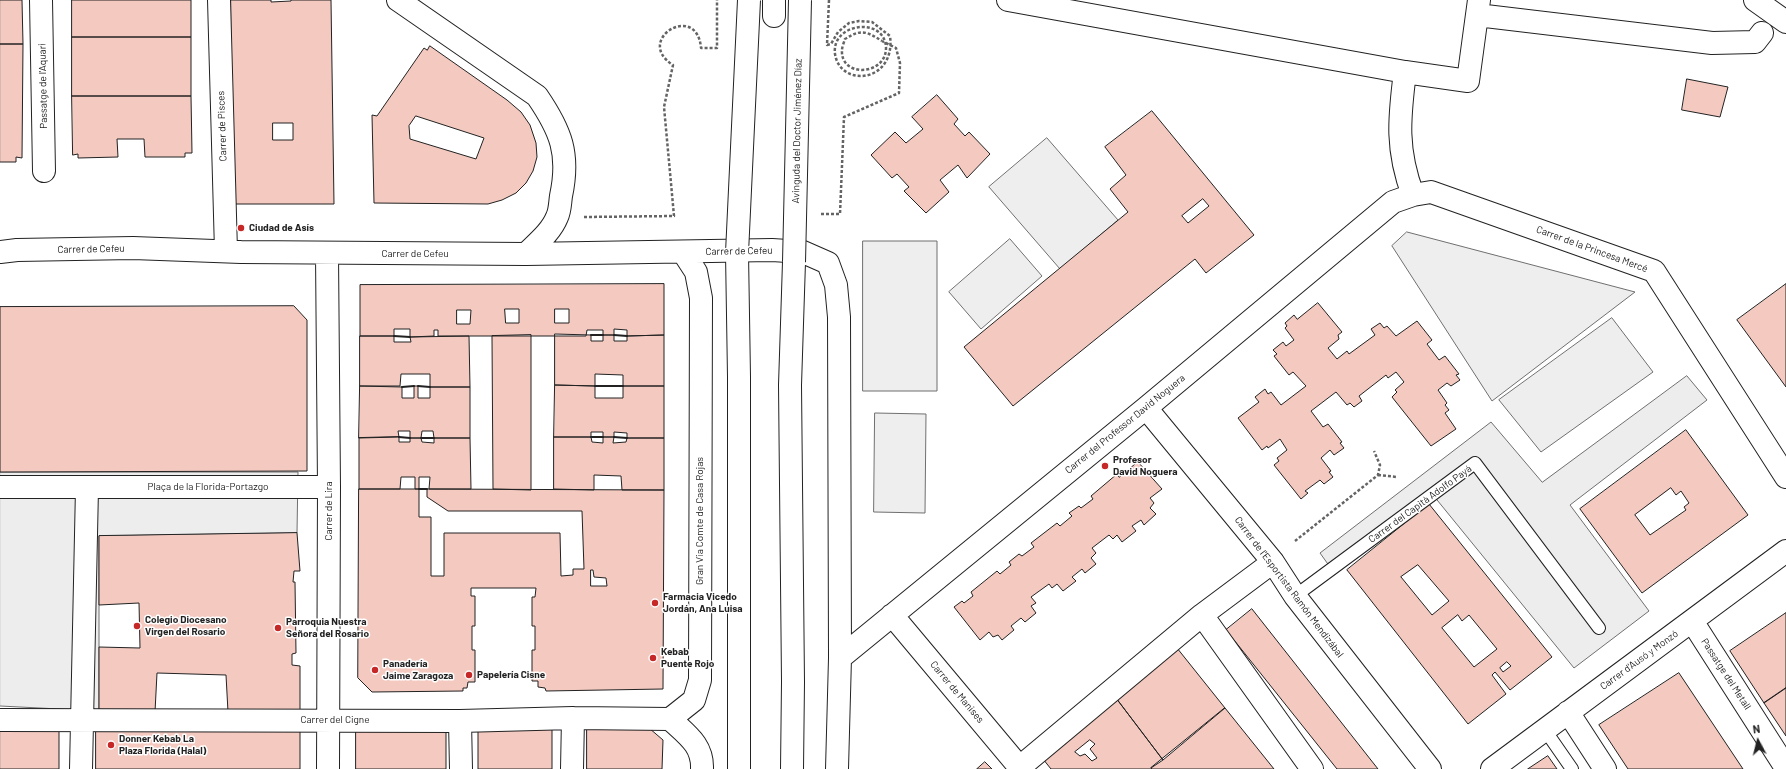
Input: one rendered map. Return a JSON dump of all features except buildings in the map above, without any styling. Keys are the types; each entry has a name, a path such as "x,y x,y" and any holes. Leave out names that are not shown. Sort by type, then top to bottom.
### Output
{"street":[{"name":"Passatge de l'Aquari","path":"41,0 44,171"},
{"name":"Carrer de Pisces","path":"218,0 226,251"},
{"path":"398,0 538,96 552,118 562,143 566,175 557,217 545,235 526,254"},
{"path":"739,769 739,377 737,253 749,0"},
{"name":"Avinguda del Doctor Jiménez Díaz","path":"792,769 793,682 790,385 800,0"},
{"path":"1008,0 1405,72 1468,81 1478,8 1712,43 1755,42 1762,33"},
{"path":"1758,2 1786,6"},
{"path":"1758,2 1786,22"},
{"path":"1405,72 1400,113 1401,157 1405,175 1413,195"},
{"name":"Carrer de la Princesa Mercé","path":"1413,195 1431,192 1654,271 1786,476"},
{"name":"Carrer del Professor David Noguera","path":"840,658 1146,408 1393,202 1413,195"},
{"name":"Carrer de Cefeu","path":"0,252 17,250 133,248 327,254 526,254 772,250 803,252 828,262 836,285 839,317 840,658"},
{"name":"Gran Via Comte de Casa Rojas","path":"670,719 694,700 700,680 701,298 696,272 683,252"},
{"name":"Carrer de Lira","path":"327,254 330,487 328,769"},
{"name":"Carrer de l'Esportista Ramón Mendizábal","path":"1146,408 1273,562 1295,596 1430,769"},
{"name":"Plaça de la Florida-Portazgo","path":"0,487 330,487"},
{"path":"81,769 80,720 87,488"},
{"name":"Carrer d'Ausó y Monzó","path":"1492,769 1786,551"},
{"path":"1020,768 1202,615 1273,562"},
{"name":"Carrer de Manises","path":"892,615 1020,768"},
{"path":"1202,615 1312,769"},
{"name":"Passatge del Metall","path":"1692,621 1786,768"},
{"path":"837,769 840,658"},
{"path":"1568,712 1605,769"},
{"path":"572,769 573,718"},
{"name":"Carrer del Cigne","path":"0,720 460,721 573,718 670,719"},
{"path":"670,719 694,742 702,757 702,769"},
{"path":"460,721 460,769"}],"lane":[{"name":"Carrer del Capità Adolfo Payá","path":"1295,596 1475,463 1599,628"},
{"path":"1545,730 1572,769"}],"path":[{"path":"557,217 674,216 664,107 673,65 665,60 661,52 660,44 663,35 670,29 678,26 687,26 695,31 700,39 701,48 717,48 716,0"},
{"path":"817,214 840,214 844,117 899,93 900,63 896,48 882,41 867,32 856,32 845,39 842,51 844,61 852,68 864,71 875,67 884,59 886,48 884,39 880,33 872,28 859,26 850,28 841,34 836,43 835,53 838,63 846,73 864,76 877,73 888,58 891,45 890,36 872,22 859,21 849,23 838,32 832,44 827,45 829,0"},
{"path":"1295,541 1378,475 1380,465 1374,452"},
{"path":"1378,475 1397,477"}],"shaded area":[{"path":"1047,138 1118,220 1060,269 989,187"},
{"path":"1407,232 1635,292 1492,401 1392,246"},
{"path":"1010,239 1042,276 981,329 949,292"},
{"path":"863,241 937,241 937,391 863,391"},
{"path":"1612,318 1653,372 1541,452 1499,400"},
{"path":"1687,376 1707,400 1570,505 1649,611 1574,668 1433,495 1335,574 1320,553 1491,422 1542,482"},
{"path":"875,413 926,414 925,513 874,512"},
{"path":"0,472 298,472 297,533 99,536 99,711 0,706"}],"wall":[{"path":"591,335 603,335"},
{"path":"614,335 627,336"},
{"path":"394,336 410,337"},
{"path":"402,387 414,386"},
{"path":"418,386 430,387"},
{"path":"595,386 623,386"},
{"path":"399,437 410,438"},
{"path":"591,437 603,437"},
{"path":"614,437 627,438"},
{"path":"421,438 434,438"},
{"path":"419,489 427,489"}],"place":[{"name":"Ciudad de Asís","path":"241,228"},
{"name":"Profesor David Noguera","path":"1105,466"},
{"name":"Farmacia Vicedo Jordán, Ana Luisa","path":"655,603"},
{"name":"Colegio Diocesano Virgen del Rosario","path":"137,626"},
{"name":"Parroquia Nuestra Señora del Rosario","path":"278,628"},
{"name":"Kebab Puente Rojo","path":"653,658"},
{"name":"Panadería Jaime Zaragoza","path":"375,670"},
{"name":"Papelería Cisne","path":"469,675"},
{"name":"Donner Kebab La Plaza Florida (Halal)","path":"111,745"}]}
